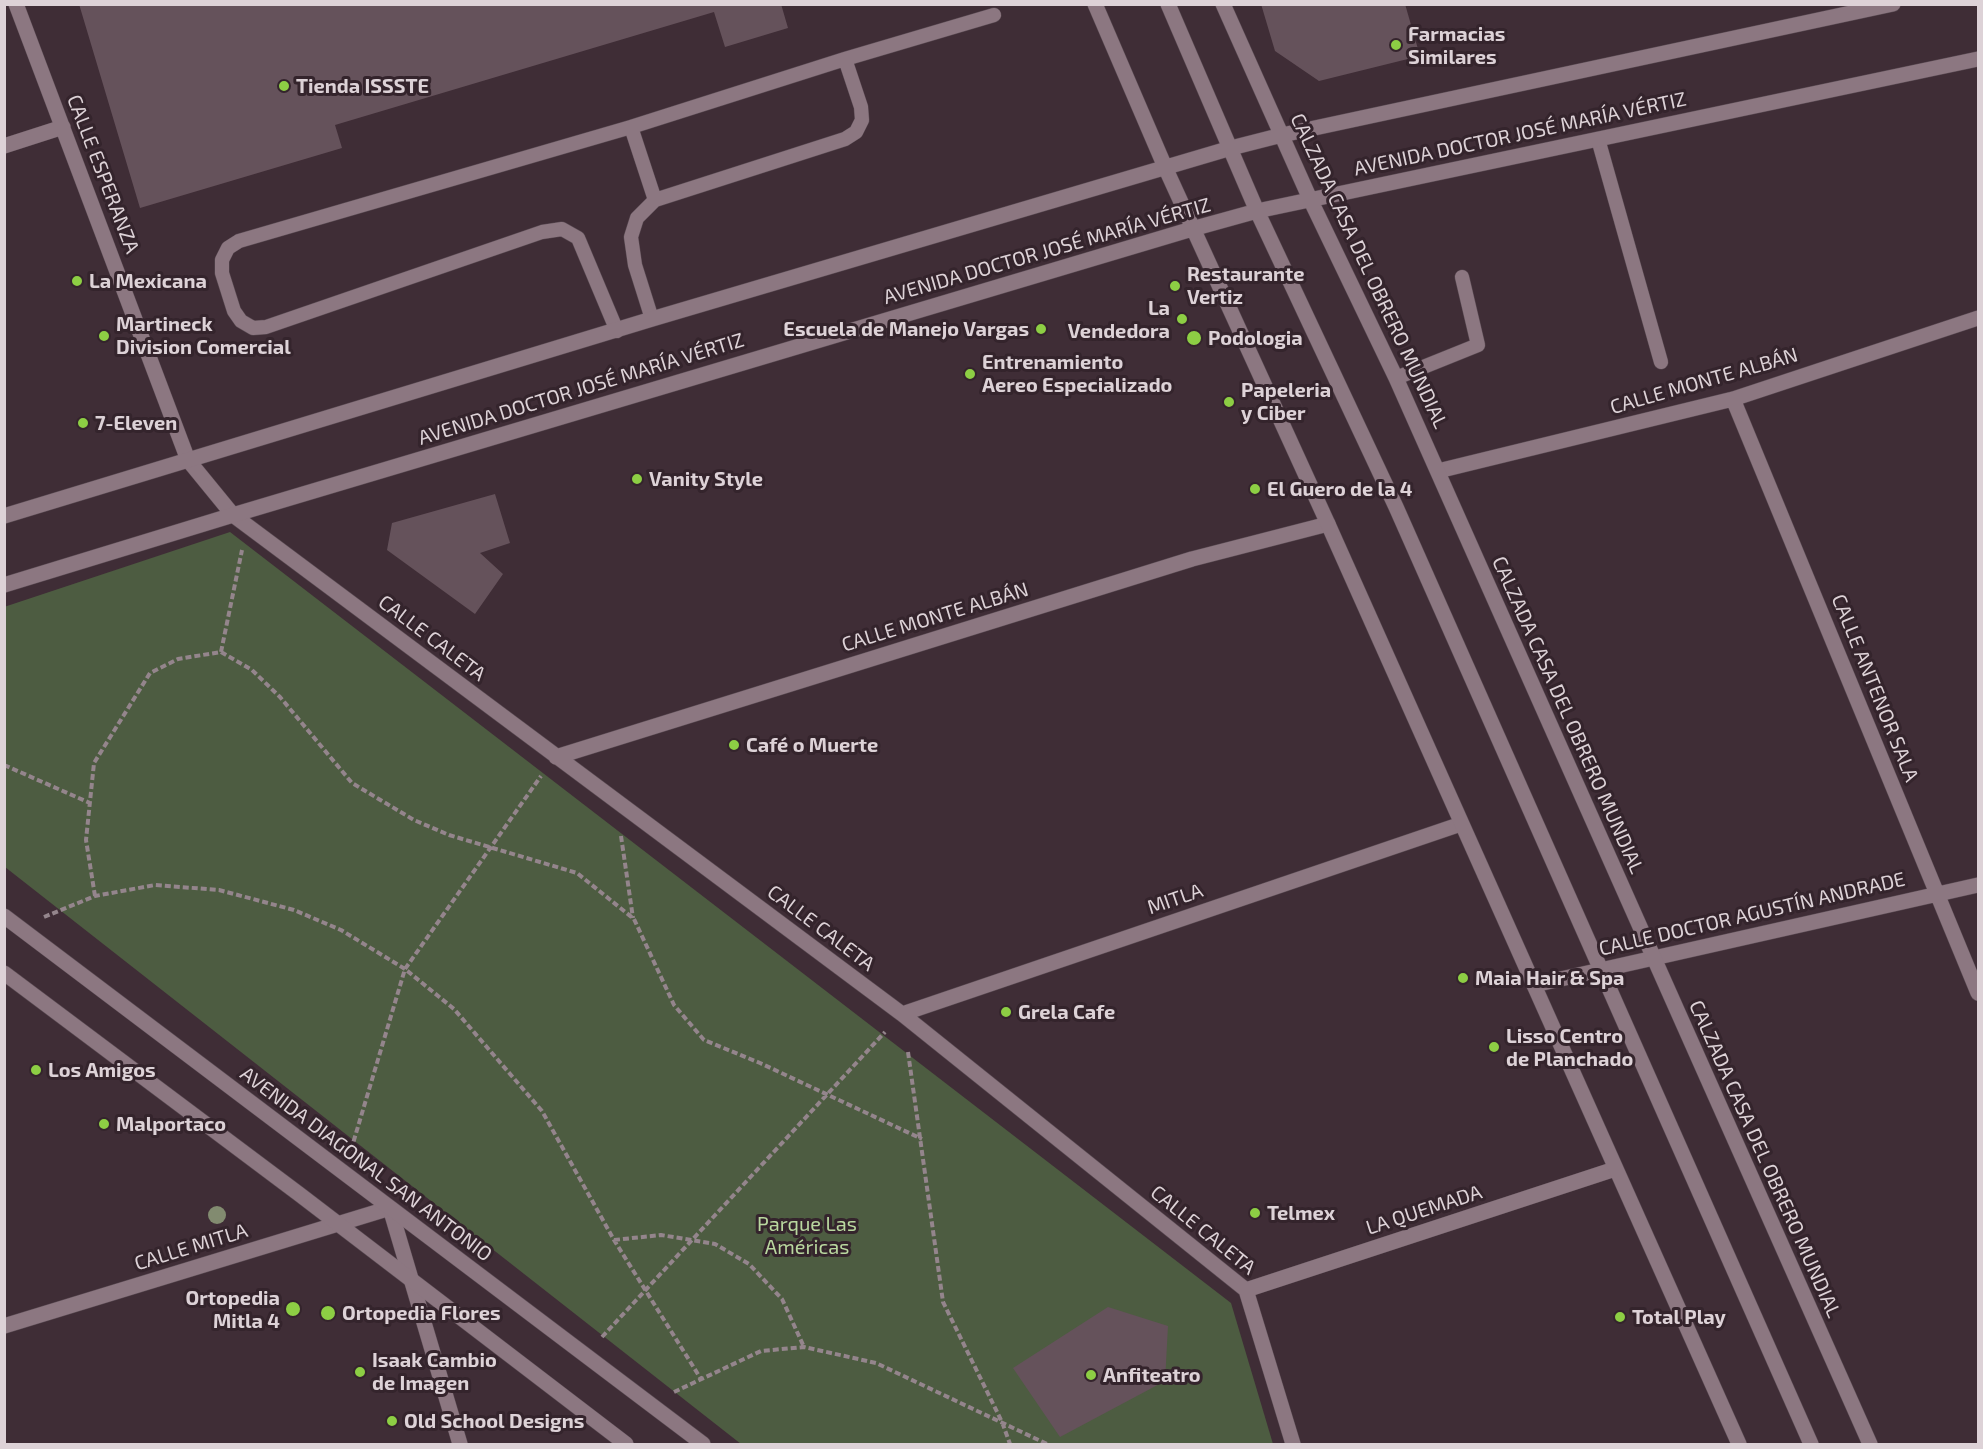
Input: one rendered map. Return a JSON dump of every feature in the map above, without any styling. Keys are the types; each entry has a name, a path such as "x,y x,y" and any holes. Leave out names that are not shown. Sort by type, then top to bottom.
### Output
{"street":[{"name":"CALLE ESPERANZA","path":"16,4 188,460 232,515"},
{"path":"1095,4 1164,167 1328,524 1739,1444"},
{"path":"1168,4 1257,211 1401,518 1811,1444"},
{"name":"CALZADA CASA DEL OBRERO MUNDIAL","path":"1223,4 1438,471 1870,1444"},
{"path":"4,516 1231,148 1282,135 1893,4"},
{"name":"AVENIDA DOCTOR JOSÉ MARÍA VÉRTIZ","path":"4,585 232,515 1257,211 1978,59"},
{"path":"4,146 63,127"},
{"name":"CALLE MONTE ALBÁN","path":"1438,471 1732,399 1978,318"},
{"name":"CALLE ANTENOR SALA","path":"1732,399 1978,993"},
{"name":"CALLE CALETA","path":"232,515 902,1014 1246,1290 1293,1444"},
{"name":"CALLE MONTE ALBÁN","path":"556,757 1192,560 1328,524"},
{"name":"MITLA","path":"902,1014 1461,824"},
{"name":"CALLE DOCTOR AGUSTÍN ANDRADE","path":"1534,985 1978,885"},
{"name":"AVENIDA DIAGONAL SAN ANTONIO","path":"4,916 703,1444"},
{"path":"4,973 626,1444"},
{"name":"LA QUEMADA","path":"1246,1290 1615,1169"},
{"path":"390,1208 460,1444"},
{"name":"CALLE MITLA","path":"4,1326 390,1208"}],"lane":[{"path":"617,331 578,238 562,229 542,232 266,327 253,328 238,316 222,273 222,260 228,248 239,241 631,127 845,58 994,15"},
{"path":"652,320 634,265 631,237 637,218 655,200 845,139 856,132 862,120 861,107 845,58"},
{"path":"631,127 655,200"},
{"path":"1598,139 1661,362"},
{"path":"1396,378 1478,345 1462,277"}],"path":[{"path":"221,652 247,526"},
{"path":"95,896 86,840 94,763 150,673 178,659 221,652 252,670 280,697 352,783 414,820 450,835 578,873 634,919"},
{"path":"345,1173 405,969 556,757"},
{"path":"4,765 90,802"},
{"path":"615,800 634,919 674,1005 704,1040 760,1063 921,1139"},
{"path":"19,927 95,896 155,885 219,890 294,910 332,926 405,969 454,1009 542,1111 614,1240 701,1379"},
{"path":"585,1355 902,1014"},
{"path":"902,1014 943,1302 1002,1422 1010,1444"},
{"path":"614,1240 661,1235 691,1240 715,1245 749,1264 782,1299 804,1347"},
{"path":"649,1404 761,1351 804,1347 876,1364 1047,1444"}],"green space":[{"name":"Parque Las Américas","path":"230,532 1231,1303 1273,1444 741,1444 5,867 4,607"}],"building":[{"name":"Tienda ISSSTE","path":"79,4 781,4 788,28 725,47 714,12 335,125 342,148 140,208"},
{"path":"1261,4 1405,4 1420,56 1319,81 1275,51"},
{"path":"495,494 510,543 480,553 503,574 475,614 387,550 392,523"},
{"name":"Anfiteatro","path":"1108,1307 1168,1326 1165,1381 1060,1437 1013,1368"}],"place":[{"name":"Farmacias Similares","path":"1396,45"},
{"name":"Tienda ISSSTE","path":"284,86"},
{"name":"La Mexicana","path":"77,281"},
{"name":"Restaurante Vertiz","path":"1175,286"},
{"name":"La Vendedora","path":"1182,319"},
{"name":"Escuela de Manejo Vargas","path":"1041,329"},
{"name":"Martineck Division Comercial","path":"104,336"},
{"name":"Podologia","path":"1194,338"},
{"name":"Entrenamiento Aereo Especializado","path":"970,374"},
{"name":"Papeleria y Ciber","path":"1229,402"},
{"name":"7-Eleven","path":"83,423"},
{"name":"Vanity Style","path":"637,479"},
{"name":"El Guero de la 4","path":"1255,489"},
{"name":"Café o Muerte","path":"734,745"},
{"name":"Maia Hair & Spa","path":"1463,978"},
{"name":"Grela Cafe","path":"1006,1012"},
{"name":"Lisso Centro de Planchado","path":"1494,1047"},
{"name":"Los Amigos","path":"36,1070"},
{"name":"Malportaco","path":"104,1124"},
{"name":"Telmex","path":"1255,1213"},
{"name":"Ortopedia Mitla 4","path":"293,1309"},
{"name":"Ortopedia Flores","path":"328,1313"},
{"name":"Total Play","path":"1620,1317"},
{"name":"Isaak Cambio de Imagen","path":"360,1372"},
{"name":"Anfiteatro","path":"1091,1375"},
{"name":"Old School Designs","path":"392,1421"}]}
